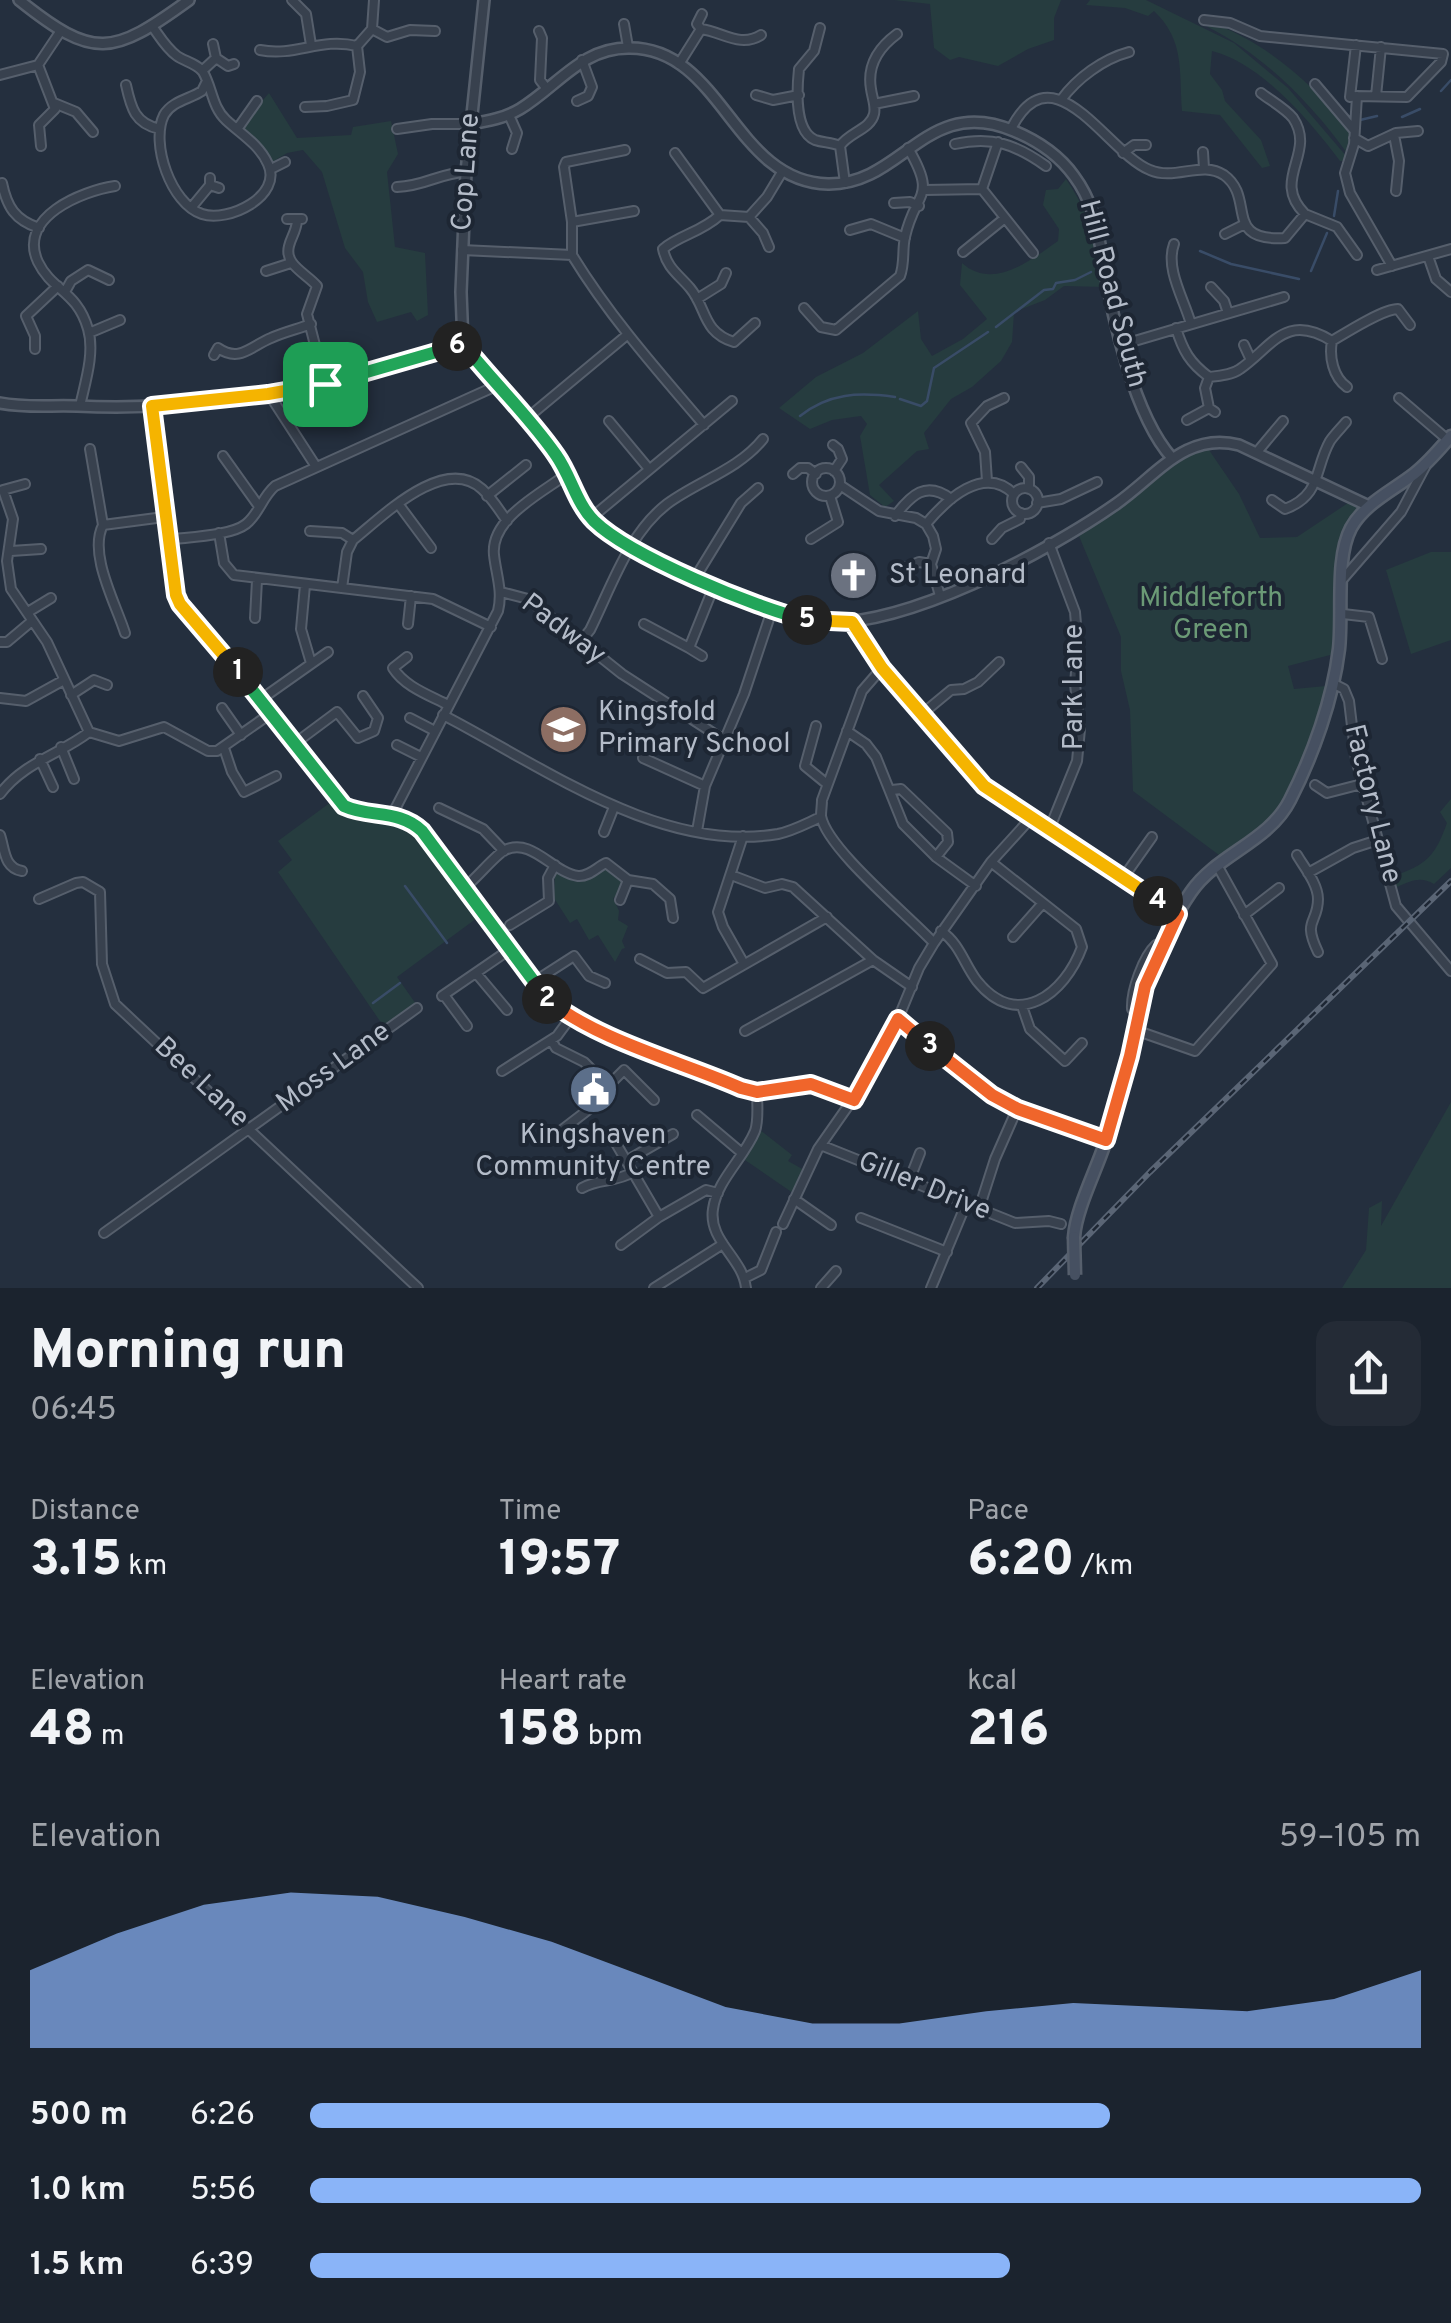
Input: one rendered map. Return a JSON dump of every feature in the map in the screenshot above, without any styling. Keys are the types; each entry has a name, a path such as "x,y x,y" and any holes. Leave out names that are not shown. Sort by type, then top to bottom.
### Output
{"main road":[{"path":"1073,1288 1074,1237 1130,1056 1138,1012 1161,948 1191,892 1217,865 1271,826 1288,804 1334,684 1343,614 1345,541 1370,506 1426,464 1449,438"}],"street":[{"path":"19,0 60,32 94,45 120,42 189,0"},
{"path":"292,0 306,14 312,45"},
{"path":"304,107 353,100 360,72 357,46 372,29 374,0"},
{"name":"Cop Lane","path":"463,344 466,172 484,0"},
{"path":"680,64 702,14"},
{"path":"1204,20 1230,22 1260,36 1447,52 1407,97 1350,96 1361,46"},
{"path":"624,24 628,48"},
{"path":"695,24 740,42 750,42 761,34"},
{"path":"152,26 172,53 202,70 218,110 258,149 271,169 272,182 264,194 216,217 191,208 180,197 158,151 165,112 176,102 202,91 206,83"},
{"path":"820,28 814,51 799,68 804,130 813,139 840,146"},
{"path":"372,29 387,38 410,30 435,31"},
{"path":"539,31 539,72 547,89"},
{"path":"1,71 38,66 60,32"},
{"path":"398,129 470,124 509,115 582,60 628,48 653,52 680,64 705,87 757,152 782,172 810,182 846,183 840,146 849,134 872,120 872,66 880,50 897,34"},
{"path":"260,50 282,52 333,41 357,46"},
{"path":"213,44 216,58 228,66 234,64"},
{"path":"1376,96 1382,48"},
{"path":"1061,100 1102,61 1128,52"},
{"path":"202,70 216,58"},
{"path":"577,101 588,96 592,87 582,60"},
{"path":"38,66 54,104 50,115 38,125 41,146"},
{"path":"1315,84 1368,146 1394,134 1418,131"},
{"path":"126,85 134,114 144,126 160,129"},
{"path":"1261,93 1293,118 1302,146 1291,175 1290,193 1306,214 1338,227 1346,248 1357,254"},
{"path":"756,95 773,100 799,95"},
{"path":"874,104 914,96"},
{"path":"1357,96 1346,174 1350,193 1392,266"},
{"path":"1011,129 1033,102 1046,98 1061,100 1093,120 1123,154 1153,172 1178,175 1204,168 1219,171 1233,181 1244,224 1255,235 1285,238 1306,214"},
{"path":"238,128 257,101"},
{"path":"54,104 76,112 93,132"},
{"path":"509,115 517,133 512,149"},
{"name":"Hill Road South","path":"846,183 885,166 932,132 956,124 986,122 1011,129 1056,156 1084,189 1099,229 1122,344 1156,438 1172,458"},
{"path":"1394,134 1399,160 1396,191"},
{"path":"955,144 986,138 1029,154 1046,166"},
{"path":"982,189 998,142"},
{"path":"1123,154 1134,145 1146,144"},
{"path":"804,308 821,326 836,330 900,276 905,238 925,190 919,166 908,148"},
{"path":"625,150 566,162 572,255 627,336 704,425"},
{"path":"1202,152 1204,168"},
{"path":"675,154 720,215"},
{"path":"271,169 285,162"},
{"path":"398,188 422,186 443,174 466,172"},
{"path":"748,216 767,197 782,172"},
{"path":"2,183 5,198 19,220 38,228"},
{"path":"191,208 213,184"},
{"path":"80,406 90,352 89,334 82,312 37,260 38,228 44,218 68,202 115,186"},
{"path":"925,190 982,189"},
{"path":"982,189 1033,253"},
{"path":"894,203 918,206"},
{"path":"572,222 634,211"},
{"path":"755,322 734,342 724,339 702,315 697,299 666,262 664,249 699,232 720,215 748,216 769,247"},
{"path":"964,252 1006,218"},
{"path":"295,220 289,246 291,263 321,284 307,314 325,384"},
{"path":"850,230 871,224 905,238"},
{"path":"1225,234 1244,224"},
{"path":"1174,244 1169,258 1171,268 1191,324"},
{"path":"1377,270 1451,248"},
{"path":"462,250 572,255"},
{"path":"1428,256 1436,279 1451,292"},
{"path":"266,271 291,263"},
{"path":"16,320 88,270 109,280"},
{"path":"697,299 721,284 726,273"},
{"path":"1211,287 1224,301 1228,313"},
{"path":"1122,344 1284,297"},
{"path":"1332,340 1387,309 1398,308 1410,325"},
{"path":"1348,315 1356,326"},
{"path":"26,316 35,336 35,349"},
{"path":"89,334 120,320"},
{"path":"218,347 237,356 265,340 312,324"},
{"path":"1176,328 1182,350 1209,377 1242,368 1278,337 1294,330 1314,332 1332,340"},
{"path":"526,419 627,336"},
{"path":"1332,340 1332,364 1340,382 1347,387"},
{"path":"2,404 152,406 268,394 325,384 463,344 567,474 591,518 609,533 695,578 772,610 817,622 852,622 940,596 993,575 1117,503 1172,458 1196,444 1229,442 1258,452 1370,506"},
{"path":"1244,345 1250,358"},
{"path":"1187,420 1212,410 1205,388 1209,377"},
{"path":"167,540 237,530 246,524 274,486 496,386"},
{"path":"268,394 315,466"},
{"path":"987,481 985,452 971,422 987,406 1004,398"},
{"path":"1400,398 1449,438"},
{"path":"591,518 732,401"},
{"path":"152,406 172,579 180,604 344,806 392,815 422,831 541,995 571,1017 741,1088 757,1092 811,1084 854,1100"},
{"path":"609,421 648,469"},
{"path":"1258,452 1283,422"},
{"path":"1272,500 1279,507 1291,507 1318,481 1330,441 1346,422"},
{"path":"582,641 640,530 667,504 750,455 764,439"},
{"path":"832,445 842,459 834,470"},
{"path":"90,449 103,525 99,533 102,568 125,633"},
{"path":"222,456 258,505"},
{"path":"1342,580 1402,512 1426,464"},
{"path":"488,496 526,465"},
{"path":"1021,467 1029,477 1028,489"},
{"path":"793,474 808,468 816,474"},
{"path":"816,474 826,468 834,470"},
{"path":"834,470 840,485 863,502 926,524 936,549 932,564 940,596"},
{"path":"392,815 498,611 501,592 494,540 507,520 567,474"},
{"path":"816,474 815,490 830,496"},
{"path":"926,524 951,499 987,481 1005,486 1014,494"},
{"path":"342,588 347,552 353,540 430,483 472,482 507,520"},
{"path":"1038,503 1035,493 1028,489 1014,494 1013,505 1021,513 1030,513 1038,503 1061,499 1097,482"},
{"path":"26,484 2,489 13,520 12,551 4,561 11,589 47,642 89,732"},
{"path":"830,496 840,485"},
{"path":"695,578 742,503 758,488"},
{"path":"895,516 914,495 924,491 936,489 951,499"},
{"path":"810,538 838,522 830,496"},
{"path":"399,505 432,548"},
{"path":"992,539 1002,528 1020,519 1021,513"},
{"path":"103,525 164,517"},
{"path":"310,530 342,534 353,540"},
{"path":"220,532 221,555 227,570 234,575 411,596 445,603 491,627"},
{"name":"Park Lane","path":"1049,830 1077,761 1080,729 1075,684 1076,612 1050,544"},
{"path":"12,551 42,550"},
{"path":"907,566 919,562 932,564"},
{"path":"255,618 257,580"},
{"path":"305,585 302,629 311,663"},
{"path":"689,648 714,586"},
{"name":"Padway","path":"501,592 528,599 622,674 724,740"},
{"path":"408,624 411,596"},
{"path":"0,642 7,642 51,598"},
{"path":"697,831 705,786 744,694 772,610"},
{"path":"1343,614 1369,617 1382,659"},
{"path":"852,622 882,668 984,786 1178,914"},
{"path":"644,624 702,656"},
{"path":"260,700 328,652"},
{"path":"407,657 393,668 396,674 448,705"},
{"path":"922,714 951,690 978,682 999,662"},
{"path":"882,668 862,691 827,784 822,817 855,866 934,943"},
{"path":"72,695 93,676 107,685"},
{"path":"0,698 26,701 64,680"},
{"name":"Factory Lane","path":"1334,684 1344,690 1349,701 1351,734 1362,784 1400,913 1451,971"},
{"path":"294,744 338,712 358,738 374,731 378,718 363,696"},
{"path":"222,708 241,735"},
{"path":"1,790 40,759 89,732 119,741 164,726 208,751 224,748 270,714"},
{"path":"443,715 614,807 658,823 744,836 782,833 822,817"},
{"path":"410,718 435,731"},
{"path":"816,726 805,766 814,778 827,784"},
{"path":"847,732 866,744 876,757 903,824 936,857 976,886"},
{"path":"397,745 421,757"},
{"path":"61,747 74,779"},
{"path":"224,748 244,792 276,776"},
{"path":"643,758 705,786"},
{"path":"40,759 54,787"},
{"path":"1314,784 1328,793 1362,784"},
{"path":"892,790 901,789 947,832 948,842 936,857"},
{"path":"604,832 614,807"},
{"path":"439,808 483,828 504,850 526,850 582,876 608,864 628,880 653,884 672,903 673,918"},
{"path":"757,1092 756,1125 718,1193 712,1216 746,1283 761,1270 818,1149 854,1100 941,931 991,862 1031,818"},
{"path":"14,833 0,836 8,864 22,872"},
{"path":"744,836 718,912 744,964"},
{"path":"1123,878 1152,838"},
{"path":"1308,873 1378,840"},
{"path":"464,888 504,850"},
{"path":"1297,855 1318,900 1310,921 1318,952"},
{"path":"941,931 956,944 979,983 1009,1005 1037,1003 1078,960 1082,947 1076,930 991,862"},
{"path":"510,925 549,900 548,878 556,865"},
{"path":"1134,1030 1192,1051 1198,1049 1272,964 1217,865"},
{"path":"731,875 765,888 793,886 873,960 912,988"},
{"path":"620,900 628,880"},
{"name":"Bee Lane","path":"39,899 83,882 100,892 102,964 114,1004 418,1288"},
{"path":"1244,915 1280,888"},
{"path":"1013,936 1043,904"},
{"path":"640,960 667,973 686,972 704,991 827,916"},
{"path":"466,1026 443,996 509,950"},
{"path":"532,983 574,956 589,976 605,984"},
{"path":"745,1030 873,960"},
{"path":"476,973 506,1010"},
{"path":"1022,1006 1030,1030 1065,1062 1082,1043"},
{"name":"Moss Lane","path":"104,1233 416,1008"},
{"path":"502,1071 551,1040 571,1017"},
{"path":"898,1019 971,1080 1018,1109 1106,1140"},
{"path":"551,1040 556,1048 584,1062 608,1086"},
{"path":"550,1137 601,1100 624,1070 654,1100"},
{"path":"978,1209 1018,1109"},
{"path":"702,1116 742,1153"},
{"path":"626,1161 673,1134"},
{"path":"614,1140 659,1217"},
{"name":"Giller Drive","path":"823,1146 1015,1223 1061,1224"},
{"path":"909,1181 920,1153"},
{"path":"582,1188 594,1181 616,1182 632,1172"},
{"path":"621,1245 706,1190 718,1193"},
{"path":"794,1199 832,1225"},
{"path":"931,1288 966,1204"},
{"path":"866,1223 946,1252"},
{"path":"654,1288 723,1244"},
{"path":"820,1288 836,1271"}],"green space":[{"path":"894,0 1061,0 1054,18 1054,40 998,66 959,57 950,60 934,48 930,4"},
{"path":"1090,0 1146,0 1234,43 1288,88 1347,157 1345,161 1340,161 1283,95 1248,68 1212,51 1210,74 1225,101 1261,140 1270,166 1262,168 1220,115 1182,111 1176,45 1154,11 1148,16 1125,8 1086,5"},
{"path":"1210,22 1252,42 1305,81 1352,131 1349,156 1286,83 1249,52 1208,27"},
{"path":"269,93 297,138 351,135 353,127 391,121 398,154 387,172 395,247 425,253 428,315 417,321 411,312 377,322 368,302 363,272 345,248 322,172 303,150 287,153 269,164 238,129"},
{"path":"1066,179 1092,231 1106,287 1064,286 1045,300 1014,312 1012,342 1001,361 972,387 951,399 924,433 929,449 917,451 879,485 894,501 885,507 870,495 860,436 867,424 861,416 832,420 810,429 779,408 816,377 863,353 918,311 921,339 932,356 963,339 987,319 960,285 962,263 974,271 999,273 1024,264 1058,241 1059,229 1043,205 1046,190 1058,189"},
{"name":"Middleforth Green","path":"1209,450 1239,494 1260,538 1297,537 1351,501 1359,505 1345,533 1334,654 1288,666 1294,689 1326,686 1298,774 1271,818 1219,855 1133,791 1130,710 1121,671 1121,637 1079,536 1191,453"},
{"path":"1431,552 1451,552 1451,640 1411,654 1386,570"},
{"path":"1451,799 1451,868 1434,884 1420,880 1397,887 1393,876 1414,868 1434,851 1447,823 1440,812"},
{"path":"331,802 348,813 409,826 477,918 397,977 416,1004 384,1027 278,872 292,860 278,841"},
{"path":"604,868 624,881 619,895 613,898 618,920 628,926 622,941 625,948 615,962 598,935 589,940 577,919 570,923 554,898 555,873 583,880"},
{"path":"1451,1102 1451,1288 1342,1288 1366,1250 1369,1208 1382,1201 1381,1226"},
{"path":"760,1130 792,1155 788,1161 804,1170 793,1193 742,1158"}],"waterway":[{"path":"1441,91 1451,80"},
{"path":"1402,117 1420,109"},
{"path":"1360,120 1377,116"},
{"path":"1334,216 1338,191"},
{"path":"1311,271 1327,233"},
{"path":"1200,251 1231,264 1299,279"},
{"path":"996,327 1044,290 1053,289 1056,283 1091,272"},
{"path":"900,399 921,406 927,401 934,368 988,332"},
{"path":"800,416 845,396 895,397"},
{"path":"405,886 447,943"},
{"path":"373,1003 400,983"}],"railway":[{"path":"1037,1288 1150,1172 1451,881"}],"place":[{"name":"St Leonard","path":"854,576"},
{"name":"Kingsfold Primary School","path":"563,729"},
{"name":"Kingshaven Community Centre","path":"593,1089"}],"route":[{"path":"463,344 548,444 586,512 609,533 695,578 772,610 817,622 852,622 882,668 984,786 1178,914 1145,986 1106,1140 1059,1126 992,1095 898,1019 854,1100 811,1084 757,1092 741,1088 598,1030 571,1017 541,995 416,825 392,815 352,810 332,795 180,604 172,579 152,406 325,384 463,344"}]}
